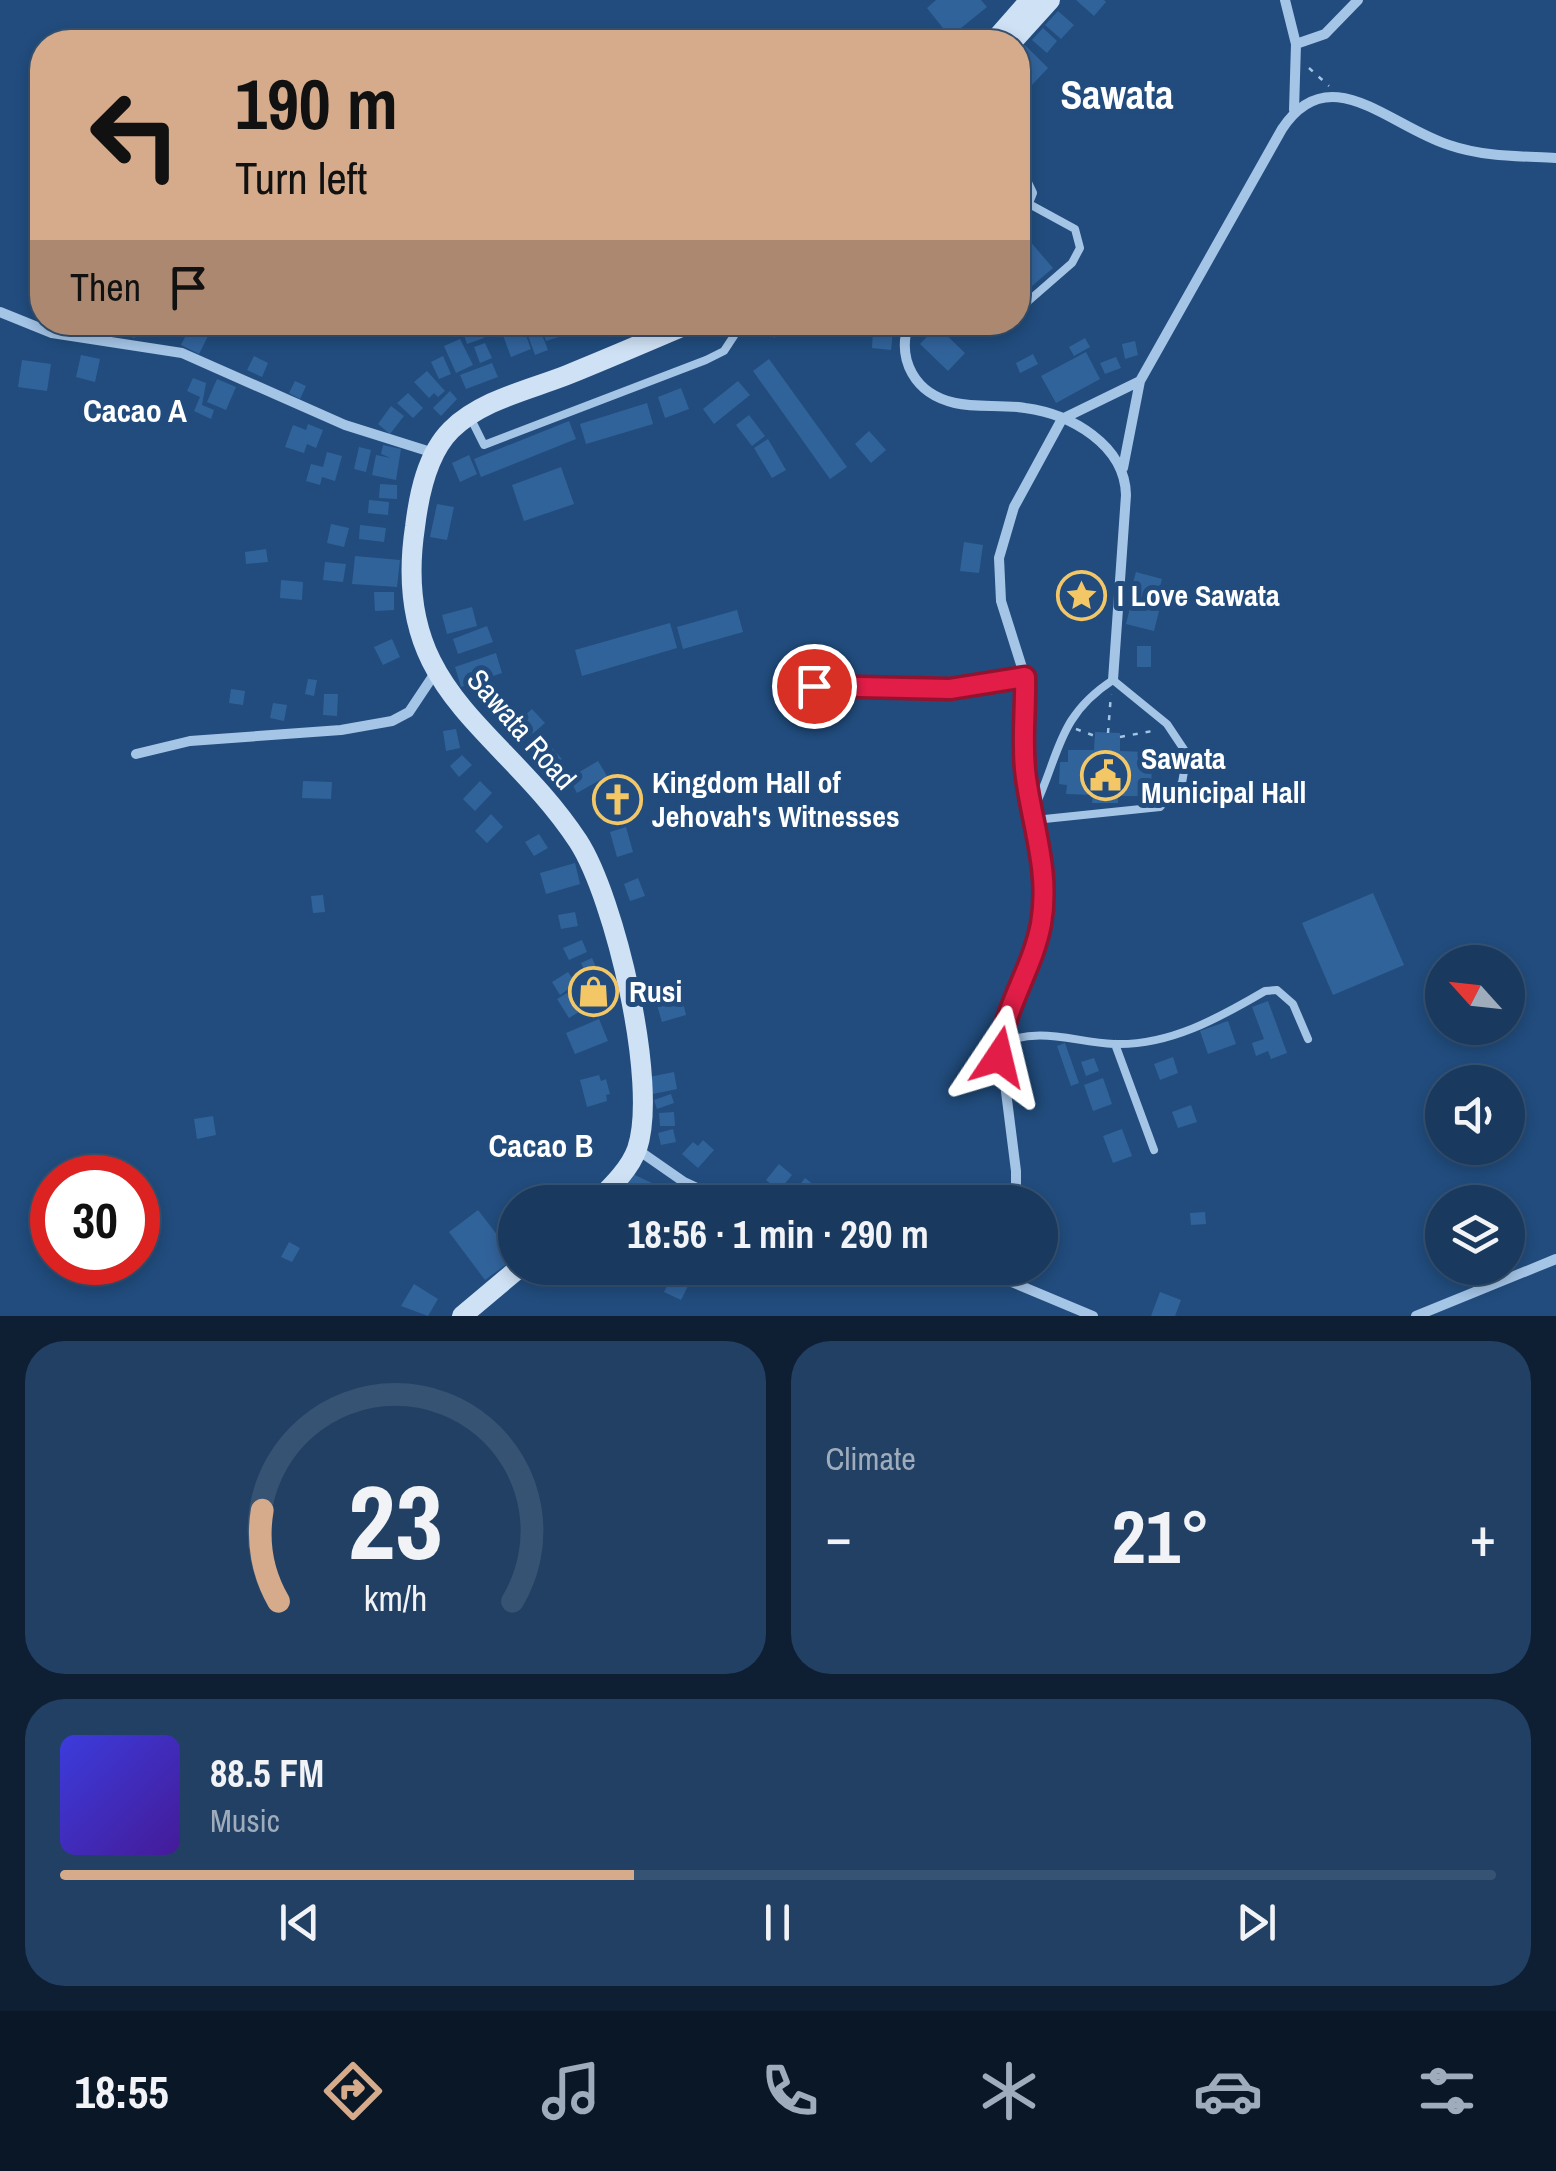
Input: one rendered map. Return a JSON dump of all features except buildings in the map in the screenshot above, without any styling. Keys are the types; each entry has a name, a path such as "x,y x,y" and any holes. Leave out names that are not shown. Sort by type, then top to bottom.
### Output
{"main road":[{"path":"1004,30 1030,0"},
{"path":"1023,30 1050,0"},
{"name":"Sawata Road","path":"637,1149 642,1105 632,1015 620,954 593,868 577,840 454,702 435,673 415,618 412,583 417,510 434,453 469,415 662,335"},
{"path":"609,1185 637,1149"},
{"path":"462,1316 499,1285"}],"street":[{"path":"1285,0 1296,44 1294,111"},
{"path":"1296,44 1325,34 1358,0"},
{"path":"1113,680 1126,496 1123,468 1140,381 1294,111 1313,97 1337,95 1447,144 1498,156 1556,158"},
{"path":"1030,184 1031,206"},
{"path":"0,312 30,325"},
{"path":"59,335 182,353 345,425 434,453"},
{"path":"905,335 905,362 934,395 964,405 1028,408 1062,419 1104,444 1123,468"},
{"path":"1016,1185 1000,1044 1008,1006 1041,924 1043,866 1024,763 1025,677 1001,601 999,558 1004,532 1028,478 1062,419 1140,381"},
{"path":"136,754 225,736 341,730 392,721 408,712 435,673"},
{"path":"786,686 950,689 1025,677"},
{"path":"637,1149 690,1185"},
{"path":"1416,1316 1556,1259"},
{"path":"1030,1285 1093,1316"}],"lane":[{"path":"1030,300 1072,263 1080,248 1075,229 1031,206"},
{"path":"469,415 484,446 706,360 724,351 734,335"},
{"path":"1113,680 1167,724 1187,754 1188,768 1173,797 1160,807 1034,816 1067,723 1081,704 1113,680"},
{"path":"1000,1044 1034,1034 1114,1044 1172,1036 1277,990 1294,1004 1308,1039"},
{"path":"1114,1044 1154,1150"}],"path":[{"path":"1297,60 1337,95"},
{"path":"1108,732 1113,680"},
{"path":"1067,723 1095,736"},
{"path":"1120,737 1145,734 1167,724"}],"place":[{"name":"I Love Sawata","path":"1082,595"},
{"name":"Sawata Municipal Hall","path":"1106,775"},
{"name":"Kingdom Hall of Jehovah's Witnesses","path":"617,799"},
{"name":"Rusi","path":"594,991"}],"district":[{"name":"Sawata","path":"1117,94"},
{"name":"Cacao A","path":"135,410"},
{"name":"Cacao B","path":"541,1145"}],"route":[{"path":"814,686 950,689 1025,677 1025,774 1040,839 1044,893 1035,946 1008,1006 999,1057"}]}
